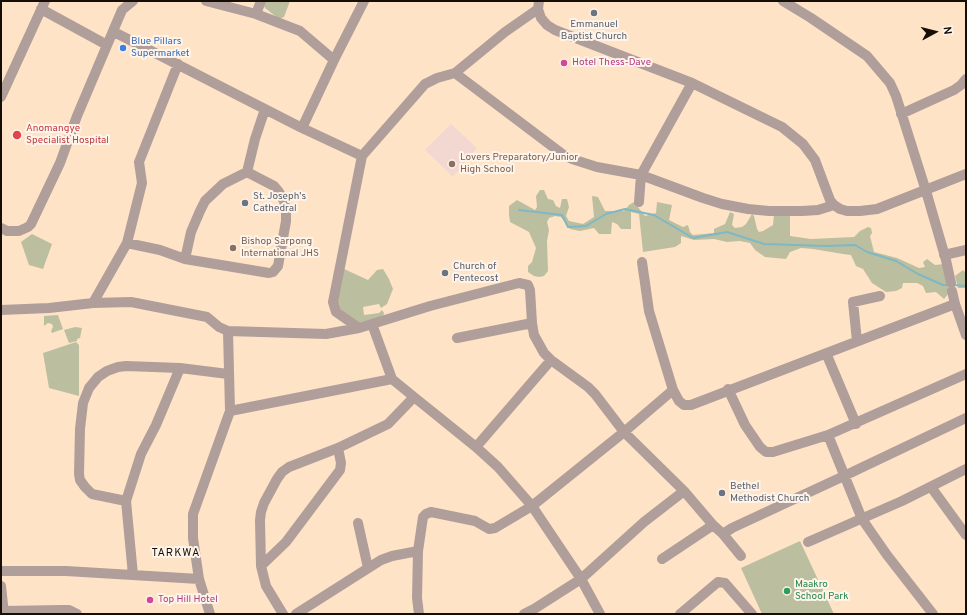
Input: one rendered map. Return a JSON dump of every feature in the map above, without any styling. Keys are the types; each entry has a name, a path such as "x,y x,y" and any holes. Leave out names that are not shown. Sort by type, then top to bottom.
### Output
{"street":[{"path":"1,228 8,231 19,231 31,224 60,163 77,116 114,32 122,10 133,1"},
{"path":"206,1 256,14 300,31 334,60"},
{"path":"256,14 261,1"},
{"path":"302,128 364,1"},
{"path":"784,1 867,56 890,83 896,96 926,191 944,255 955,304 966,335"},
{"path":"1,97 43,5 107,45"},
{"path":"359,328 336,312 333,302 362,156 425,84 437,78 455,73 538,5 541,18 547,25 555,30 692,83 782,127 803,144 815,160 827,193 834,205 847,211 877,209 966,174"},
{"path":"114,32 302,128 362,156"},
{"path":"93,303 127,243 142,183 139,162 178,64"},
{"path":"455,73 565,156 597,168 641,175 703,198 722,204 748,209 769,211 802,211 818,210 834,205"},
{"path":"901,114 954,90 966,79"},
{"path":"639,202 641,175 692,83"},
{"path":"248,172 255,139 265,109"},
{"path":"127,243 160,250 185,259 269,272 276,270 286,221 284,201 274,186 248,172"},
{"path":"185,259 190,232 206,201 223,184 248,172"},
{"path":"944,255 966,250"},
{"path":"642,262 649,312 673,390 681,404 687,405 955,304"},
{"path":"1,310 50,308 93,303 137,303 207,317 219,328 228,331 316,334 359,328 430,306 519,283 528,285 530,290 532,323 537,342 551,360 588,387 595,394 624,432 684,491 741,556"},
{"path":"857,341 853,302 880,296"},
{"path":"457,338 532,323"},
{"path":"372,324 392,379 476,447 498,467 532,506 581,579 600,614"},
{"path":"210,614 199,579 193,538 192,514 230,411 228,331"},
{"path":"826,352 856,424"},
{"path":"476,447 551,360"},
{"path":"126,501 92,494 84,487 80,480 80,429 85,395 88,388 98,377 107,371 118,367 180,368 228,374"},
{"path":"133,575 126,501 141,454 156,425 180,368"},
{"path":"728,389 745,425 760,447 766,452 773,452 828,435 856,424 966,374"},
{"path":"230,411 392,379"},
{"path":"419,614 417,598 418,550 423,517 428,512 475,521 491,529 532,506 624,432 673,390"},
{"path":"283,614 266,586 261,566 260,520 264,503 277,479 282,472 289,467 338,448 388,424 414,398"},
{"path":"723,534 782,504 966,418"},
{"path":"828,435 862,519 887,555 932,614"},
{"path":"261,566 286,542 340,470 341,463 338,448"},
{"path":"808,542 862,519 966,469"},
{"path":"931,487 966,535"},
{"path":"524,614 581,579 644,522 684,491"},
{"path":"358,523 368,568"},
{"path":"662,559 713,525"},
{"path":"296,614 386,558 418,550"},
{"path":"1,571 66,571 199,579"},
{"path":"680,614 718,582 726,583 752,614"},
{"path":"1,586 4,612 69,610 77,614"}],"shaded area":[{"name":"Lovers Preparatory/Junior High School","path":"451,124 477,148 453,177 425,150"}],"green space":[{"path":"263,1 290,1 284,17 279,19 265,8"},
{"path":"540,190 544,190 548,199 553,200 556,206 560,208 562,199 567,199 569,207 566,216 569,221 583,224 594,217 592,196 598,197 605,211 624,211 634,202 645,216 656,213 657,202 672,205 669,220 683,227 688,225 690,232 693,235 714,233 714,229 725,224 730,212 734,214 732,225 735,228 742,227 746,224 752,214 759,232 773,225 774,214 790,214 790,236 811,239 854,237 860,231 868,227 871,228 872,233 870,236 874,252 897,258 919,268 925,267 923,262 927,259 935,265 944,264 949,293 944,299 936,292 926,293 923,286 917,283 903,283 902,288 896,291 886,292 872,283 863,269 856,266 851,255 813,249 801,248 790,252 786,259 765,257 755,250 750,243 740,241 727,242 714,239 694,240 681,236 681,243 675,247 643,252 639,214 631,212 631,229 621,229 617,224 612,222 611,234 599,234 594,228 580,231 570,229 561,217 555,216 549,218 547,222 549,230 547,241 548,271 544,276 534,276 528,272 528,266 532,262 536,248 529,232 510,222 509,206 517,200 535,210 537,207 536,196"},
{"path":"32,234 52,244 43,269 29,265 21,242"},
{"path":"342,268 368,280 377,270 383,269 393,289 387,304 381,308 379,304 363,307 364,315 379,313 382,310 384,313 383,317 368,322 358,323 338,310 337,305"},
{"path":"963,270 966,273 966,288 958,288 955,276"},
{"path":"58,315 63,329 52,333 52,324 48,323 44,326 44,316"},
{"path":"75,327 82,328 80,338 77,339 77,341 69,343 64,330"},
{"path":"76,342 79,345 79,396 49,388 43,353"},
{"name":"Maakro School Park","path":"800,541 834,614 762,614 741,568"}],"waterway":[{"path":"519,210 562,215 568,227 586,226 606,214 625,209 654,215 693,238 727,232 764,244 826,246 855,245 867,252 896,261 918,274 943,285 948,285"},
{"path":"953,285 966,286"}],"place":[{"name":"Emmanuel Baptist Church","path":"594,13"},
{"name":"Blue Pillars Supermarket","path":"123,48"},
{"name":"Hotel Thess-Dave","path":"564,63"},
{"name":"Anomangye Specialist Hospital","path":"17,135"},
{"name":"Lovers Preparatory/Junior High School","path":"452,164"},
{"name":"St. Joseph's Cathedral","path":"245,203"},
{"name":"Bishop Sarpong International JHS","path":"233,248"},
{"name":"Church of Pentecost","path":"445,273"},
{"name":"Bethel Methodist Church","path":"722,493"},
{"name":"Maakro School Park","path":"787,591"},
{"name":"Top Hill Hotel","path":"150,600"}],"district":[{"name":"TARKWA","path":"176,554"}]}
